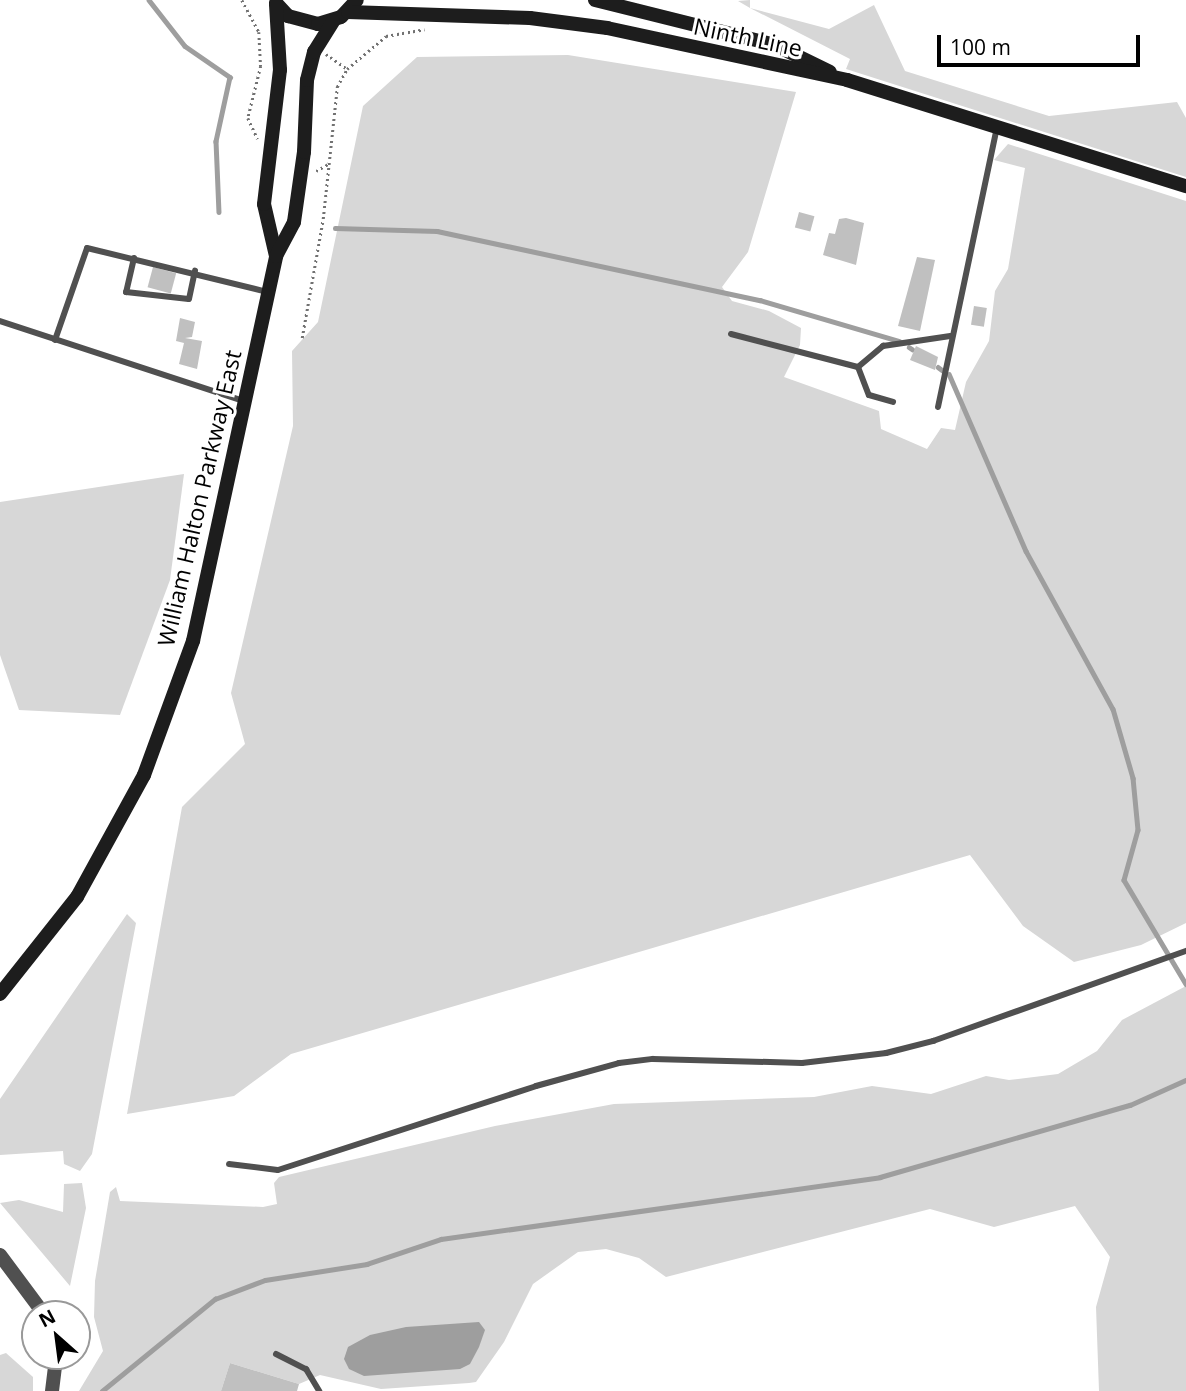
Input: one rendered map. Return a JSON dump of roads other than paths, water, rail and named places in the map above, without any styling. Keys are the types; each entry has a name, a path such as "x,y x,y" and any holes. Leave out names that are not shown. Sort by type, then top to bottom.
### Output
{"main road":[{"name":"Ninth Line","path":"596,0 775,46 847,80"},
{"path":"275,2 302,22 333,21 352,6"},
{"name":"William Halton Parkway East","path":"275,2 280,70 264,204 276,256"},
{"name":"Ninth Line","path":"352,6 553,20 847,80 1186,186"},
{"name":"William Halton Parkway East","path":"0,994 78,897 144,775 193,641 276,256 294,222 304,152 307,80 314,52 333,21"}],"street":[{"path":"0,1255 34,1300"},
{"path":"52,1391 54,1370"}],"lane":[{"path":"938,407 950,336 997,127"},
{"path":"55,340 87,248 195,271 268,292"},
{"path":"134,258 126,292 189,299 195,271"},
{"path":"0,321 245,402"},
{"path":"731,334 858,367"},
{"path":"858,367 883,346 950,336"},
{"path":"858,367 869,395 893,402"},
{"path":"229,1164 278,1170 536,1086 619,1063 653,1059 802,1063 886,1053 933,1041 1186,951"},
{"path":"276,1354 306,1369 319,1391"}],"waterway":[{"path":"149,0 185,46 230,77 216,141 219,212"},
{"path":"335,228 437,231 760,300 899,341"},
{"path":"938,367 942,370"},
{"path":"949,374 1026,551 1113,709 1133,778 1138,830 1124,880 1186,984"},
{"path":"102,1391 215,1299 265,1280 367,1264 441,1239 880,1177 1130,1105 1186,1080"}]}
